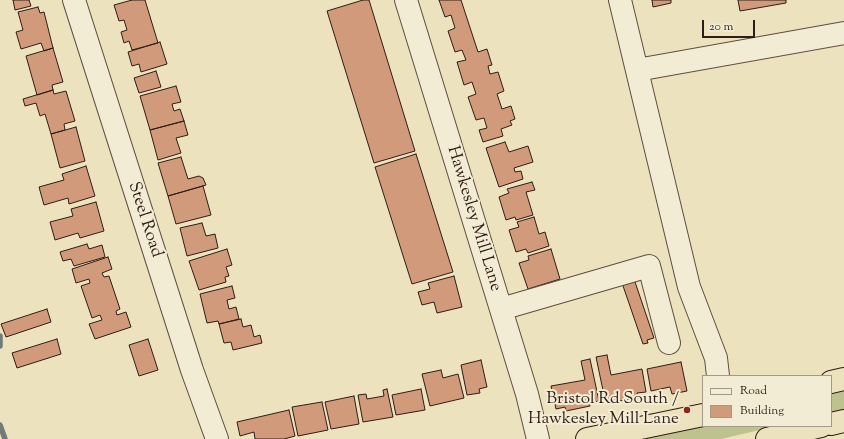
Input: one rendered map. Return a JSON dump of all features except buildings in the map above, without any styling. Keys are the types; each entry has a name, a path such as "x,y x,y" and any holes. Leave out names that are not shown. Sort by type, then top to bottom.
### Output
{"highway":[{"path":"832,382 844,379"},
{"path":"587,439 700,412"},
{"path":"832,424 844,420"},
{"path":"767,439 817,427"}],"street":[{"name":"Steel Road","path":"74,0 192,370 217,439"},
{"name":"Hawkesley Mill Lane","path":"406,0 527,394 538,439"},
{"path":"620,0 689,287 716,358 718,375"},
{"path":"637,70 844,33"},
{"path":"501,309 649,266 669,343"}],"green space":[{"path":"844,387 844,410 832,413 832,390"},
{"path":"702,426 773,427 721,439 624,439"}],"waterway":[{"path":"0,336 0,346"},
{"path":"0,425 5,439"}],"place":[{"name":"Bristol Rd South / Hawkesley Mill Lane","path":"687,410"}]}
